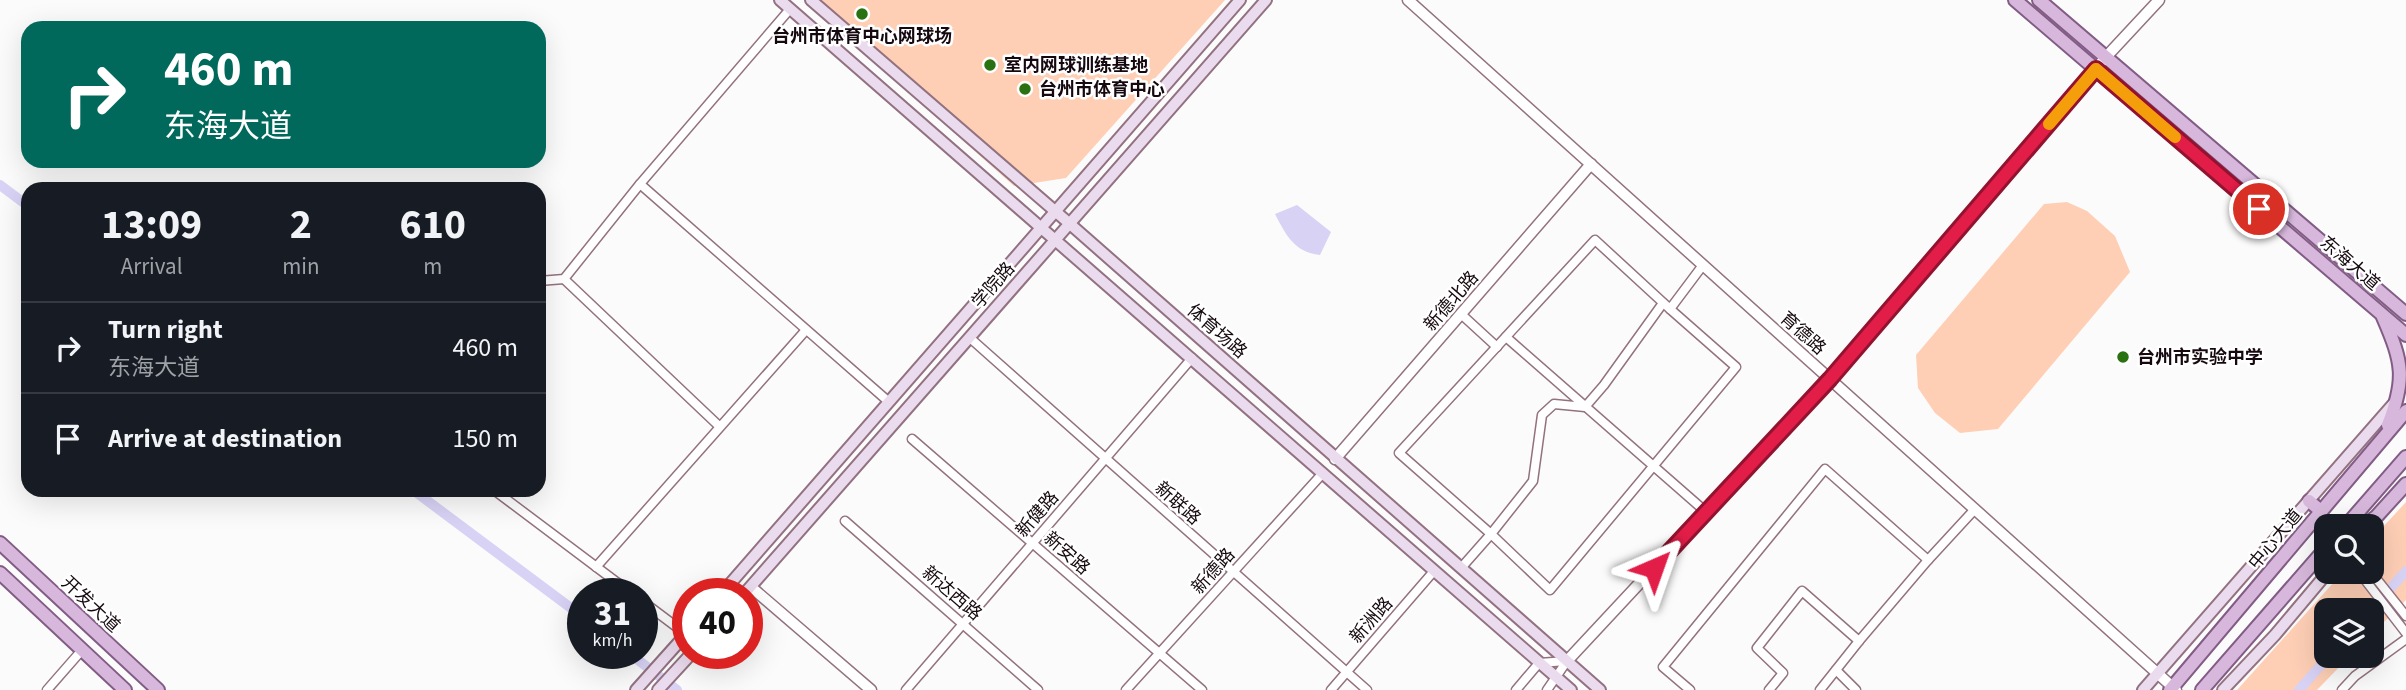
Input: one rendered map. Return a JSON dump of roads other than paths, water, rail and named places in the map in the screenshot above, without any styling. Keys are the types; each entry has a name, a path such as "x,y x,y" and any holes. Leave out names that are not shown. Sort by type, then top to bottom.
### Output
{"main road":[{"path":"780,0 1571,690"},
{"name":"体育场路","path":"810,0 1054,213 1070,224 1600,690"},
{"name":"学院路","path":"735,578 1240,0"},
{"name":"学院路","path":"759,578 1266,0"},
{"name":"东海大道","path":"2015,0 2406,335"},
{"name":"东海大道","path":"2039,0 2403,311"},
{"path":"2378,444 2397,406 2404,379 2396,346 2382,314"},
{"path":"2144,690 2400,397"},
{"name":"中心大道","path":"2173,689 2406,411"},
{"path":"2356,514 2406,457"},
{"path":"2378,514 2406,484"},
{"path":"2309,501 2321,511"},
{"name":"开发大道","path":"0,543 158,690"},
{"path":"2202,690 2314,563"},
{"path":"0,573 125,690"},
{"path":"2223,690 2318,584"},
{"path":"636,690 672,650"},
{"path":"658,690 677,669"}],"street":[{"name":"育德路","path":"1408,0 2173,689"},
{"path":"1547,690 1567,661 1830,379 2158,0"},
{"path":"546,280 564,279 640,184 790,9"},
{"name":"新德北路","path":"1335,459 1591,164"},
{"path":"640,184 889,402"},
{"path":"1595,240 1662,303 1736,367 1550,590 1399,453 1595,240"},
{"path":"1670,309 1703,265"},
{"path":"564,279 719,426"},
{"path":"1585,407 1604,385 1662,303"},
{"path":"1461,314 1497,346"},
{"path":"596,567 806,330"},
{"path":"1506,337 1706,512"},
{"name":"新联路","path":"970,338 1367,690"},
{"name":"新健路","path":"906,690 1192,358"},
{"path":"1461,568 1533,481 1542,415 1554,404 1585,407"},
{"name":"新安路","path":"912,439 1202,690"},
{"path":"1690,690 1663,667 1825,469 1928,560"},
{"name":"新德路","path":"1126,690 1323,473"},
{"path":"503,497 611,578"},
{"path":"1820,690 1858,641 1975,509"},
{"name":"新达西路","path":"845,521 1038,690"},
{"name":"新洲路","path":"1331,690 1434,571"},
{"path":"2368,584 2406,633"},
{"path":"2380,584 2406,616"},
{"path":"1769,690 1783,673 1757,648 1802,592 1858,641"},
{"path":"763,602 871,690"},
{"path":"2342,690 2355,676 2406,639"},
{"path":"47,690 82,650"},
{"path":"1516,690 1539,663 1567,661"},
{"path":"1836,670 1856,690"}],"waterway":[{"path":"0,185 21,201"},
{"path":"422,497 567,605"},
{"path":"2382,598 2406,571"},
{"path":"2299,690 2318,668"},
{"path":"650,669 677,690"}],"place":[{"name":"台州市体育中心网球场","path":"862,14"},
{"name":"室内网球训练基地","path":"990,65"},
{"name":"台州市体育中心","path":"1025,89"},
{"name":"台州市实验中学","path":"2123,357"}]}
